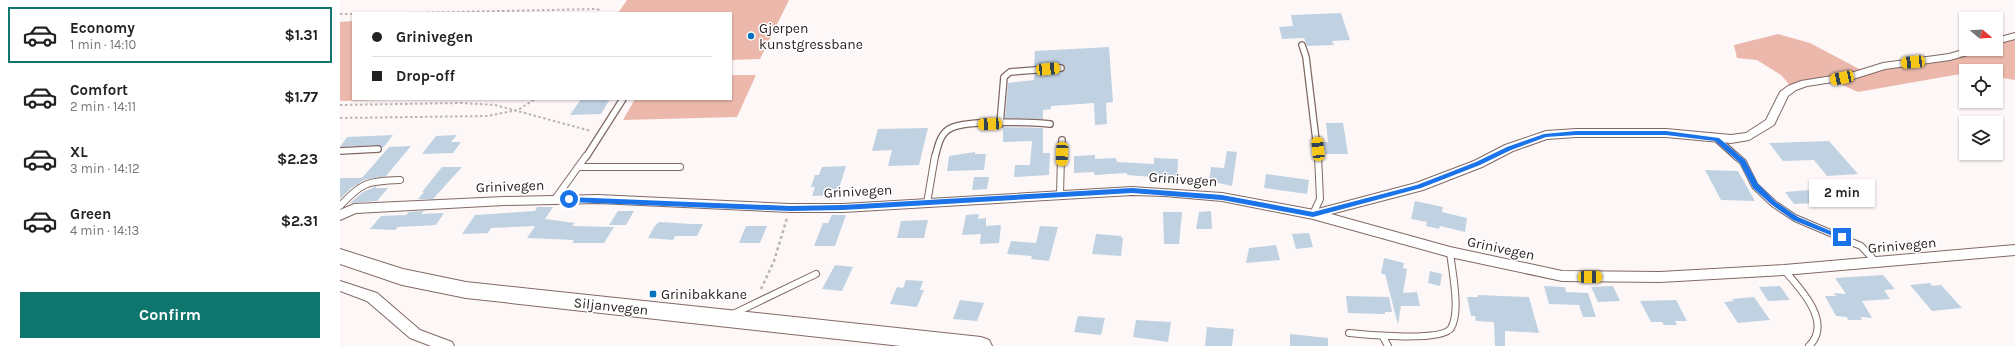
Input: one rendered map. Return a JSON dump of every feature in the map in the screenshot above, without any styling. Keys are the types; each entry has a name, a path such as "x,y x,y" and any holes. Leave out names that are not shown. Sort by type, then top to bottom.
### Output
{"main road":[{"name":"Siljanvegen","path":"341,258 402,277 466,290 981,346"}],"street":[{"path":"2003,39 2015,36"},
{"path":"1313,214 1419,187 1478,164 1509,148 1546,135 1576,133 1666,133 1717,139 1749,136 1762,129 1770,122 1776,113 1784,94 1792,88 1805,83 1853,76 1883,66 1950,57 1959,54"},
{"name":"Grinivegen","path":"341,211 369,208 555,199 598,199 790,208 927,203 1132,191 1188,194 1261,203 1313,214 1450,252 1562,276 1660,277 1784,270 2015,250"},
{"path":"340,286 372,297 415,334 447,346"}],"lane":[{"path":"1302,45 1306,57 1320,177 1320,199 1313,214"},
{"path":"1000,124 1004,77 1010,72 1061,68"},
{"path":"555,199 601,134 622,100"},
{"path":"927,203 942,137 952,128 962,125 1050,124"},
{"path":"1717,139 1743,162 1756,186 1774,204 1796,218 1861,246 1876,262"},
{"path":"1060,195 1062,140"},
{"path":"340,151 378,149"},
{"path":"578,167 680,166"},
{"path":"341,211 357,187 366,183 400,180"},
{"path":"1349,333 1383,337 1405,335 1432,336 1448,332 1452,327 1456,313 1450,252"},
{"path":"1784,270 1801,290 1817,318 1819,332 1817,340 1809,346"},
{"path":"726,318 816,274"},
{"path":"1383,337 1388,346"}],"path":[{"path":"454,12 596,9 600,12"},
{"path":"340,14 352,14"},
{"path":"340,118 346,116 487,116 518,110 533,100"},
{"path":"340,105 483,103 518,110 601,134"},
{"path":"755,304 774,261 790,208"}],"shaded area":[{"name":"Gjerpen kunstgressbane","path":"627,0 789,0 760,59 732,60 732,12 619,12"},
{"path":"352,21 352,100 390,100 340,101 340,22"},
{"path":"1778,34 1810,43 1863,71 1925,60 1959,51 1959,56 2003,56 2003,39 2015,36 2015,80 2003,78 2003,64 1959,64 1959,74 1858,92 1831,80 1792,88 1781,75 1757,60 1737,58 1734,45"},
{"path":"732,75 756,75 737,117 623,120 634,100 732,100"}],"building":[{"path":"1341,13 1350,40 1332,41 1334,45 1307,46 1304,38 1282,39 1279,27 1293,26 1291,15"},
{"path":"1109,47 1113,102 1106,103 1107,124 1095,125 1094,103 1051,106 1051,109 1043,110 1043,119 1005,118 1008,83 1034,80 1034,74 1061,72 1065,69 1065,66 1061,64 1034,66 1035,51"},
{"path":"580,100 609,100 601,114 570,115"},
{"path":"1326,123 1343,123 1348,154 1325,154 1323,142 1328,142"},
{"path":"1003,127 1043,128 1043,153 1050,153 1049,175 1014,177 1015,165 1030,165 1032,141 1003,142"},
{"path":"928,128 919,165 888,166 892,150 872,151 878,129"},
{"path":"393,135 383,148 378,145 340,147 347,137"},
{"path":"457,135 451,142 461,142 453,153 422,154 436,136"},
{"path":"1829,141 1858,174 1827,176 1814,160 1783,161 1769,143"},
{"path":"411,146 386,176 364,180 351,188 340,199 340,178 362,178 389,147"},
{"path":"1227,151 1237,152 1232,186 1209,181 1211,167 1224,168"},
{"path":"975,152 975,154 986,154 984,170 947,171 949,156"},
{"path":"1095,155 1095,159 1116,158 1117,162 1154,164 1154,158 1178,159 1177,183 1164,183 1165,178 1127,175 1127,173 1094,175 1094,172 1074,173 1074,156"},
{"path":"846,166 837,195 812,196 815,187 811,187 815,175 819,175 822,167"},
{"path":"442,167 462,167 433,199 418,199 424,192 422,192"},
{"path":"1705,170 1738,171 1755,201 1721,200"},
{"path":"1266,174 1309,180 1307,194 1264,188"},
{"path":"974,177 989,177 987,189 972,190"},
{"path":"377,186 376,188 388,188 377,201 350,203 363,192"},
{"path":"1824,189 1835,202 1794,204 1785,192"},
{"path":"1415,201 1443,207 1442,212 1467,218 1465,232 1440,226 1439,229 1426,226 1427,222 1411,219"},
{"path":"537,207 553,207 545,219 575,223 572,226 614,227 604,243 572,243 574,240 527,238 535,226 491,228 488,233 462,234 475,215 535,211"},
{"path":"424,211 421,214 444,213 436,225 398,227 395,230 370,229 381,216 406,215 409,212"},
{"path":"618,211 634,211 626,225 609,225"},
{"path":"1211,211 1212,229 1196,229 1199,212"},
{"path":"1163,212 1182,212 1179,244 1164,244"},
{"path":"979,214 978,219 986,218 986,226 1001,225 999,243 980,244 981,234 962,235 966,215"},
{"path":"832,215 846,215 835,246 814,246 823,223 828,223"},
{"path":"928,220 924,238 897,238 901,221"},
{"path":"659,222 703,224 697,236 675,236 673,240 648,238 654,227"},
{"path":"746,226 767,226 760,243 739,243"},
{"path":"1040,226 1058,227 1049,261 1031,259 1032,256 1007,254 1011,241 1036,243"},
{"path":"1309,233 1313,247 1296,249 1292,234"},
{"path":"1096,234 1122,236 1121,256 1092,254"},
{"path":"1276,245 1280,260 1246,263 1249,248"},
{"path":"1384,258 1404,263 1403,268 1407,269 1403,293 1417,292 1420,306 1401,306 1398,325 1385,274 1381,274"},
{"path":"835,265 853,267 842,291 822,289"},
{"path":"1430,271 1442,274 1440,286 1428,283"},
{"path":"1883,275 1895,289 1884,290 1890,299 1862,301 1872,318 1860,317 1862,320 1848,320 1847,317 1836,316 1825,296 1836,296 1834,293 1846,294 1835,278"},
{"path":"906,280 923,281 920,290 924,290 917,307 890,304 897,287 903,288"},
{"path":"1930,283 1932,286 1941,285 1962,308 1932,311 1910,285"},
{"path":"1544,286 1565,287 1566,292 1588,293 1596,317 1583,317 1579,305 1549,304"},
{"path":"1613,286 1620,301 1598,302 1591,287"},
{"path":"1780,286 1790,300 1768,301 1759,287"},
{"path":"1478,295 1529,297 1539,333 1505,331 1505,346 1495,346 1494,322 1476,321 1475,316 1471,316 1467,297 1478,297"},
{"path":"1346,296 1389,297 1392,312 1385,312 1385,314 1348,313"},
{"path":"1754,297 1770,320 1738,323 1724,302 1734,301 1732,299"},
{"path":"960,300 984,303 977,321 953,319"},
{"path":"1676,300 1687,321 1675,321 1677,325 1664,325 1662,322 1651,322 1640,301"},
{"path":"1078,316 1105,318 1101,335 1074,332"},
{"path":"1136,320 1171,322 1168,342 1133,337"},
{"path":"1207,327 1234,329 1232,346 1205,346"},
{"path":"1290,334 1328,338 1328,346 1290,346"}],"place":[{"name":"Gjerpen kunstgressbane","path":"751,36"},
{"name":"Grinibakkane","path":"653,294"}],"route":[{"path":"569,199 790,208 843,208 1132,191 1222,197 1261,203 1313,214 1419,187 1478,164 1509,148 1546,135 1576,133 1666,133 1717,139 1743,162 1756,186 1774,204 1787,214 1842,237"}]}
